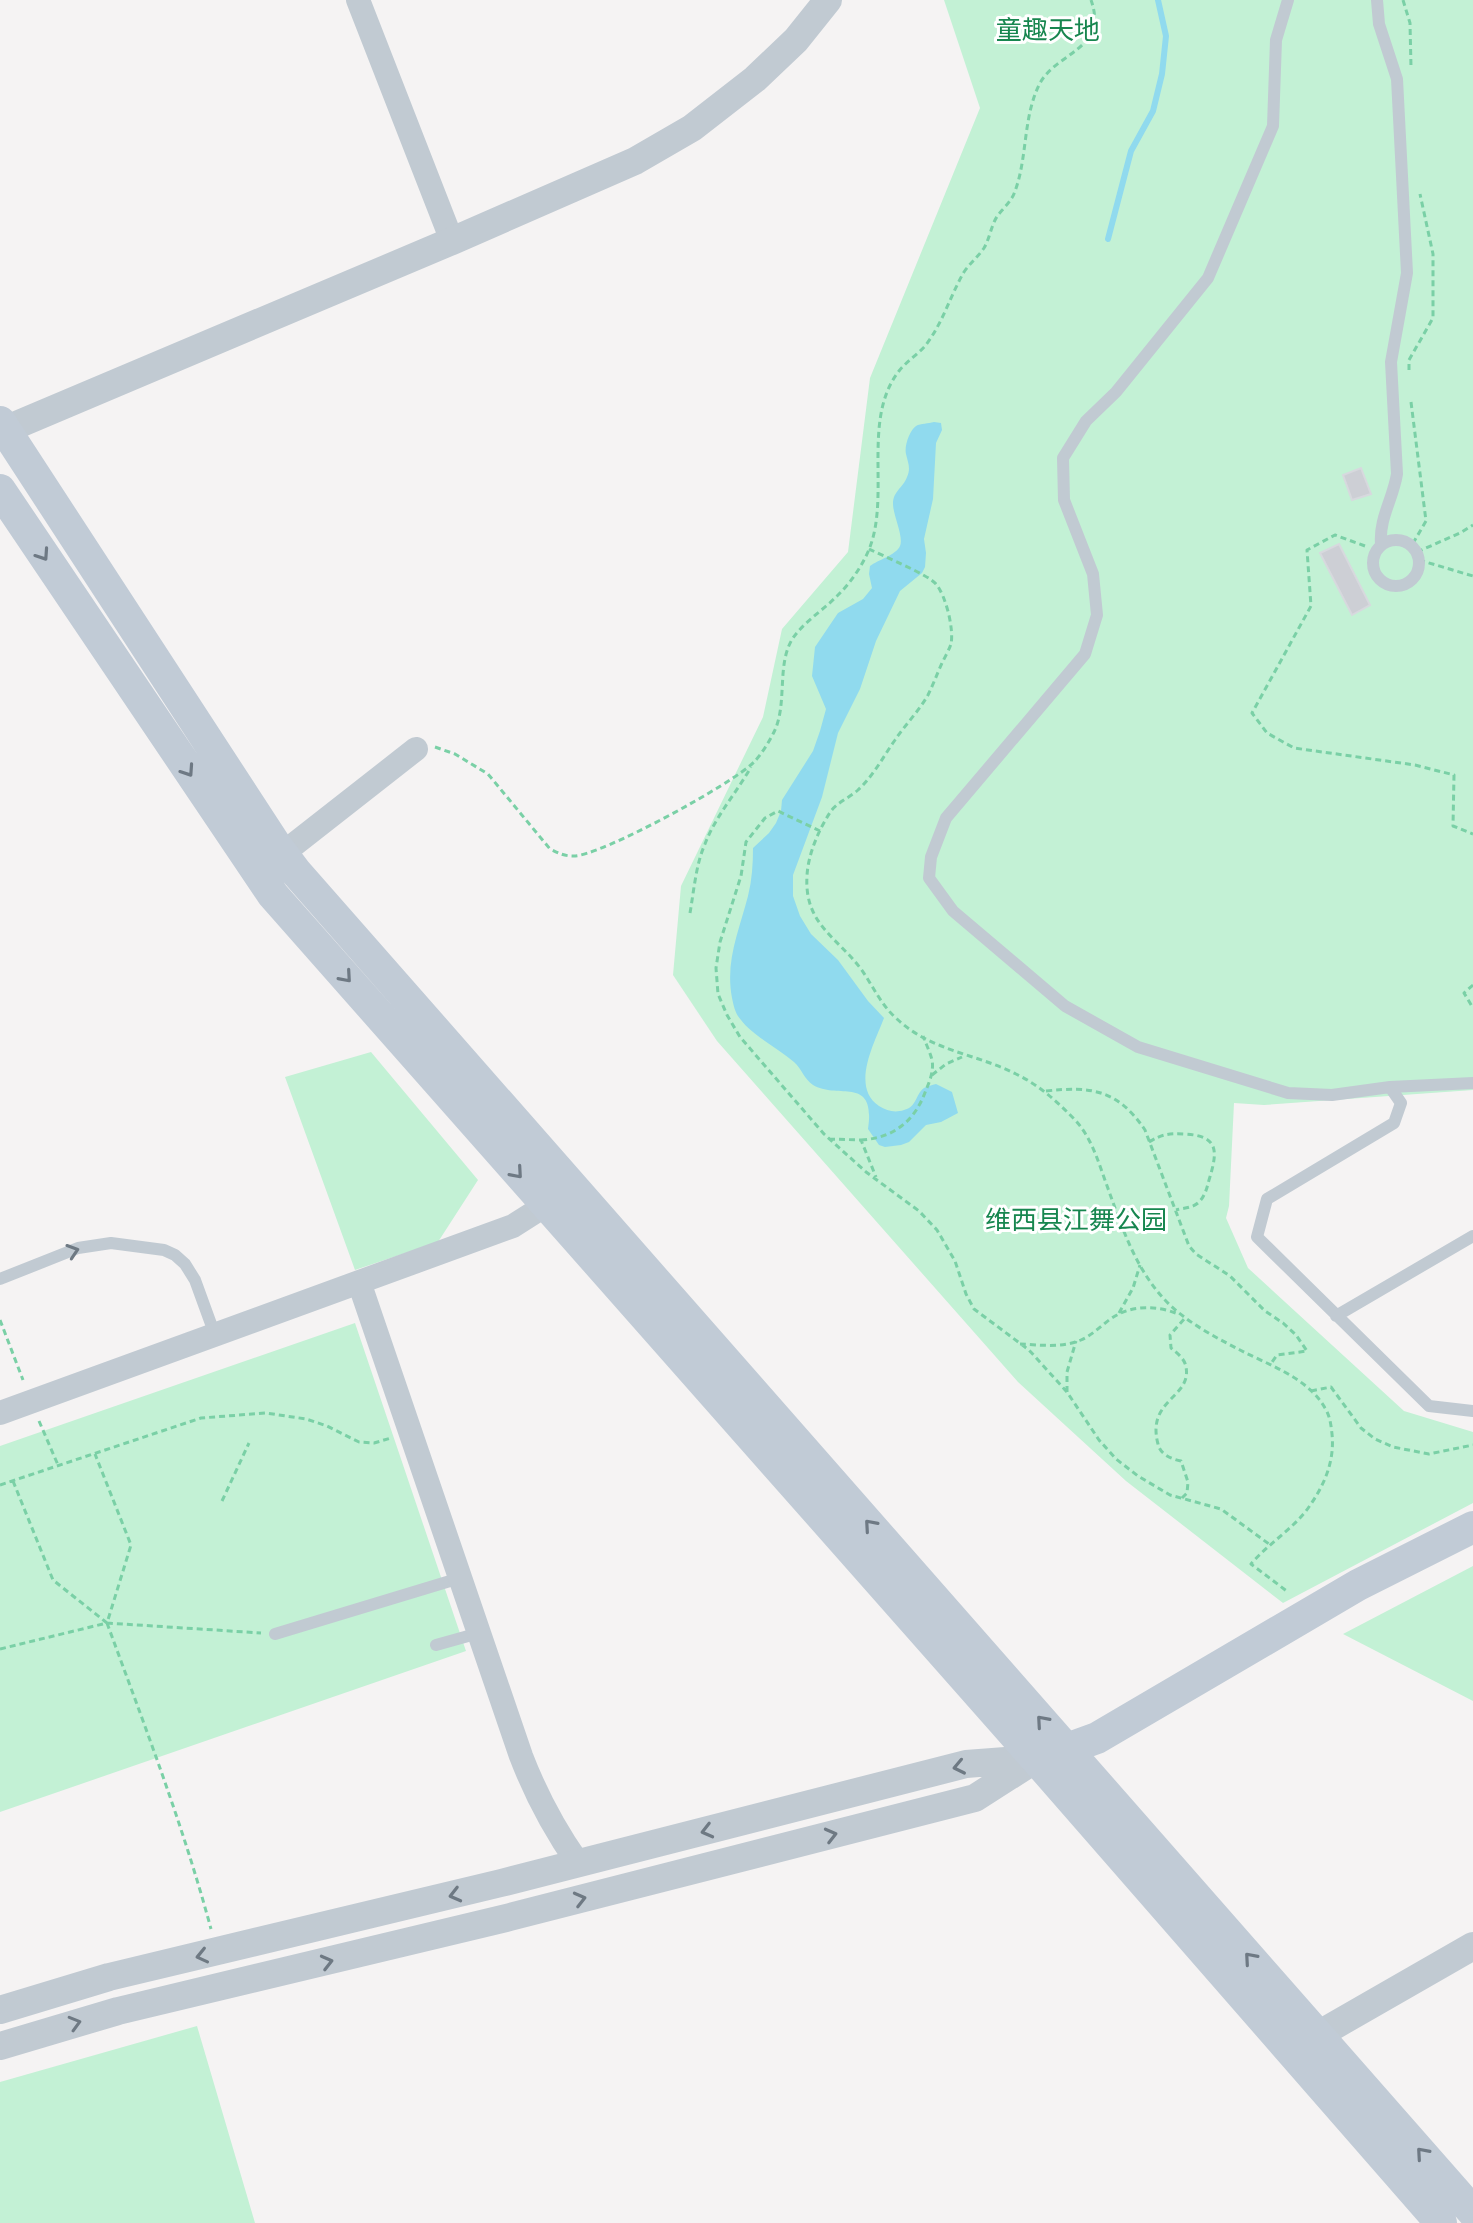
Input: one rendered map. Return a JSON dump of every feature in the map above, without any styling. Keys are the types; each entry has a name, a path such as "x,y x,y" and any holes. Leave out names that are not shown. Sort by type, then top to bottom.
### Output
{"main road":[{"path":"2,428 296,872 1473,2212"},
{"path":"0,490 273,895 1441,2223"},
{"path":"1036,1759 1097,1738 1358,1585 1473,1527"}],"street":[{"path":"358,0 452,241"},
{"path":"2,428 452,241 635,161 692,128 755,79 796,40 827,1"},
{"path":"282,854 416,749"},
{"path":"0,1413 513,1226 546,1205"},
{"path":"359,1282 521,1756 536,1795 578,1863"},
{"path":"0,2010 109,1977 578,1863 966,1764 1036,1759"},
{"path":"0,2046 118,2011 480,1924 975,1798 1036,1759"},
{"path":"1318,2035 1473,1946"}],"lane":[{"path":"1288,0 1276,40 1273,126 1208,278 1116,392 1086,421 1063,458 1064,500 1093,574 1097,615 1085,654 946,818 931,857 929,878 953,911 1065,1006 1138,1047 1288,1093 1332,1095 1390,1087 1473,1083"},
{"path":"1377,0 1379,24 1397,79 1407,273 1391,362 1397,474 1380,527 1379,547 1372,566 1375,574 1387,585 1403,585 1410,581 1419,568 1418,556 1412,545 1397,539 1379,547"},
{"path":"1390,1087 1401,1103 1394,1123 1267,1199 1257,1237 1429,1406 1473,1411"},
{"path":"1336,1316 1473,1236"},
{"path":"0,1279 78,1248 111,1243 164,1250 185,1264 195,1280 215,1335"},
{"path":"275,1634 460,1578"},
{"path":"436,1645 479,1633"}],"path":[{"path":"690,913 704,846 714,825 774,733 781,713 786,658 791,640 838,595 862,563 872,543 877,511 881,405 900,370 922,349 938,327 965,270 983,250 996,219 1012,199 1033,99 1042,80 1090,37 1095,20 1091,0"},
{"path":"1418,556 1473,525"},
{"path":"1379,547 1335,535 1307,550 1311,606 1252,713 1267,733 1294,748 1415,765 1454,775 1453,826 1473,834"},
{"path":"869,549 935,582 946,605 951,644 927,697 881,763 858,790 833,808 820,831 807,876 814,915 827,934 862,970 898,1021 945,1048 1018,1074 1044,1091 1076,1122 1091,1142 1128,1244 1160,1295 1179,1314"},
{"path":"1418,556 1473,576"},
{"path":"416,749 435,747 455,754 488,774 550,849 574,857 696,802 753,763"},
{"path":"820,831 778,811 765,818 746,842 741,876 720,942 716,968 718,994 740,1037 829,1139 919,1211 937,1230 955,1261 974,1309 1029,1350 1067,1392 1099,1440 1116,1459 1170,1495 1221,1509 1269,1544"},
{"path":"1473,985 1464,993 1473,1008"},
{"path":"829,1139 861,1140 885,1136 916,1113 932,1075 933,1062 923,1036"},
{"path":"932,1075 946,1064 965,1056"},
{"path":"1044,1091 1089,1090 1123,1103 1135,1115 1145,1130 1189,1246 1230,1276 1265,1311 1283,1323 1307,1351 1277,1355 1270,1365"},
{"path":"1149,1142 1162,1134 1199,1135 1205,1137 1214,1148 1215,1162 1204,1196 1194,1206 1175,1210"},
{"path":"861,1140 877,1180"},
{"path":"1118,1314 1133,1288 1140,1265"},
{"path":"1020,1344 1076,1341 1118,1314 1148,1308 1172,1311 1283,1371 1311,1391 1324,1406 1331,1421 1331,1466 1306,1511 1251,1564 1288,1592"},
{"path":"1181,1499 1187,1493 1188,1482 1181,1461 1172,1460 1159,1449 1155,1432 1156,1418 1163,1405 1177,1394 1186,1375 1184,1360 1171,1348 1170,1335 1185,1318"},
{"path":"0,1320 31,1402"},
{"path":"1067,1392 1067,1372 1076,1341"},
{"path":"1311,1391 1331,1387 1361,1428 1393,1447 1429,1454 1473,1445"},
{"path":"0,1485 201,1418 266,1413 306,1419 359,1442 374,1443 410,1431"},
{"path":"45,1436 58,1465"},
{"path":"222,1501 249,1443"},
{"path":"95,1453 131,1545 107,1623"},
{"path":"13,1481 53,1580 107,1623 199,1884 218,1952"},
{"path":"0,1649 107,1623 275,1634"}],"green space":[{"path":"944,0 1473,0 1473,1090 1264,1105 1234,1103 1226,1218 1248,1268 1404,1411 1473,1432 1473,1503 1283,1603 1126,1481 1018,1382 717,1041 673,975 681,886 763,717 782,629 848,552 870,378 980,108"},
{"path":"371,1052 478,1180 438,1242 355,1270 285,1077"},
{"path":"355,1323 466,1651 0,1812 0,1446"},
{"path":"1473,1566 1473,1701 1343,1634"},
{"path":"197,2026 255,2223 0,2223 0,2082"}],"water":[{"path":"941,423 942,430 936,443 933,499 924,539 925,567 900,591 876,641 860,689 838,733 822,797 793,875 793,896 811,934 838,960 884,1018 865,1076 871,1098 882,1108 897,1111 911,1106 928,1086 936,1084 952,1092 958,1113 941,1122 926,1125 909,1142 885,1147 879,1145 868,1129 869,1112 861,1095 813,1085 794,1062 746,1026 734,1007 730,971 748,896 753,848 776,823 782,800 813,751 826,709 812,676 815,647 838,613 863,599 872,588 870,566 891,555 900,546 901,537 893,504 908,474 907,443 916,426"}],"building":[{"path":"1361,468 1371,494 1352,500 1343,475"},
{"path":"1339,544 1370,605 1352,615 1320,553"}],"waterway":[{"path":"1108,239 1131,151 1153,111 1162,74 1166,36 1158,0"}],"park label":[{"name":"童趣天地","path":"1048,30"},
{"name":"维西县江舞公园","path":"1076,1220"}]}
